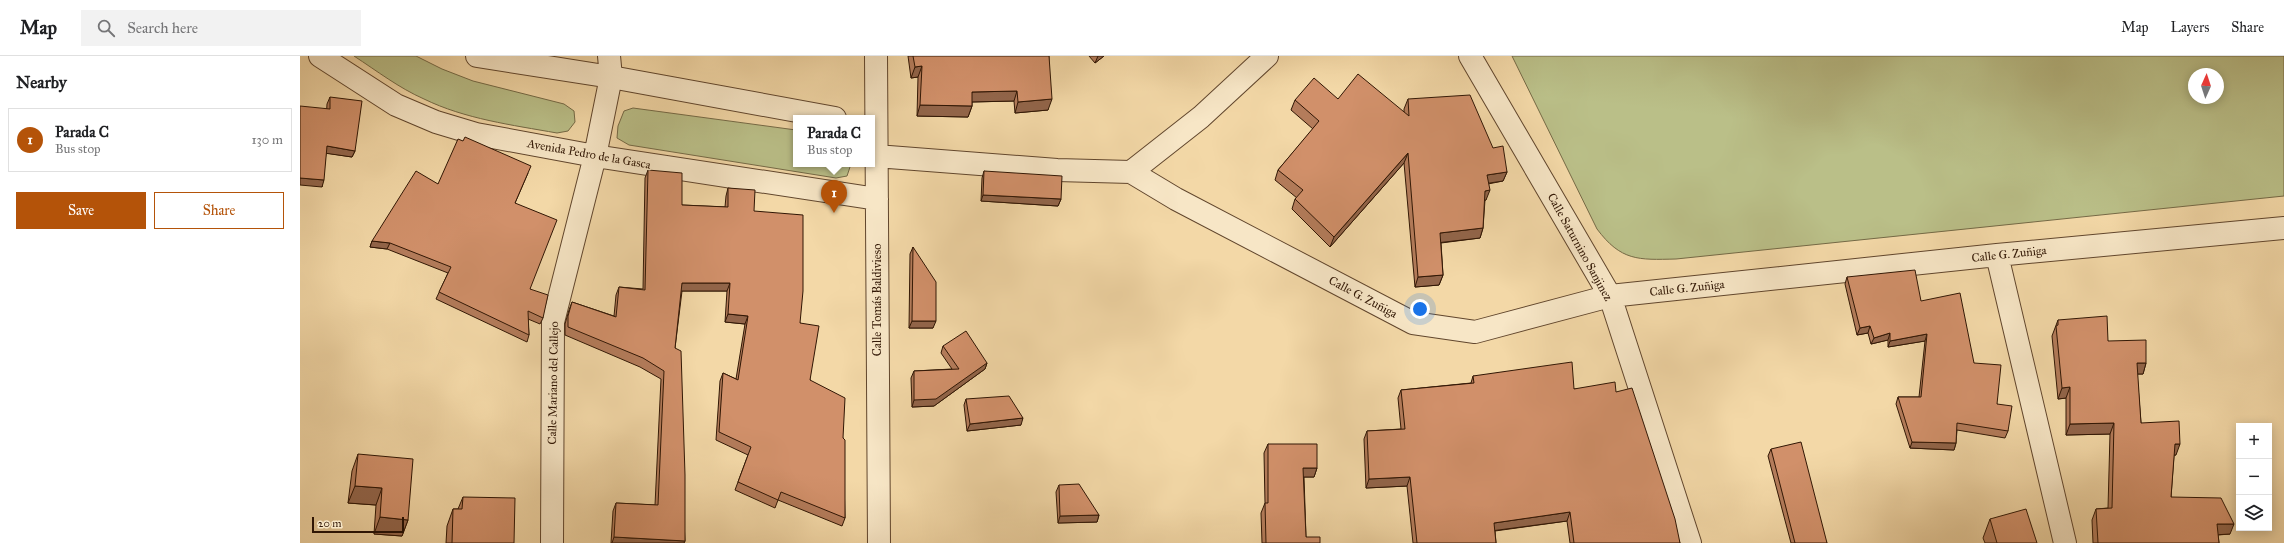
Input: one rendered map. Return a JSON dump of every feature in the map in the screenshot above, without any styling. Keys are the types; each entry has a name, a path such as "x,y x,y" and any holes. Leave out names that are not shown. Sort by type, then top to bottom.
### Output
{"street":[{"name":"Avenida Pedro de la Gasca","path":"320,56 396,104 436,122 476,134 595,156 877,199"},
{"path":"477,56 610,67 822,115"},
{"name":"Calle Tomás Baldivieso","path":"874,115 876,56"},
{"path":"876,156 1057,170 1131,172 1201,117 1267,56"},
{"name":"Calle Saturnino Sanjinez","path":"1470,56 1610,296 1690,543"},
{"name":"Calle Mariano del Callejo","path":"552,543 553,322 595,156 610,67"},
{"name":"Calle Tomás Baldivieso","path":"875,140 877,199 879,543"},
{"name":"Calle G. Zuñiga","path":"1131,172 1176,199 1414,324 1475,332 1610,296 1997,255 2284,228"},
{"path":"1997,255 2066,543"}],"green space":[{"path":"354,56 416,56 442,69 473,81 564,104 574,111 575,122 568,131 557,133 506,124 456,112 415,95"},
{"path":"1512,56 2284,56 2284,196 1676,259 1651,259 1631,256 1623,253 1606,240 1597,229"},
{"path":"633,108 793,130 793,167 850,167 847,176 836,178 629,145 617,138 618,126 624,111"}],"building":[{"path":"913,56 1049,56 1052,99 1018,102 1017,91 972,92 972,106 920,105 922,66 915,67"},
{"path":"1358,74 1409,116 1408,99 1470,95 1493,148 1503,146 1507,172 1487,175 1490,190 1485,191 1483,228 1440,233 1443,275 1418,277 1408,153 1334,237 1295,199 1303,190 1278,170 1319,121 1295,100 1314,78 1338,99"},
{"path":"330,97 362,101 355,151 327,146 324,180 300,178 300,106 330,109"},
{"path":"465,137 531,166 515,203 557,220 530,289 548,295 543,318 528,311 529,335 439,292 451,267 390,243 372,241 416,171 438,184 458,139 463,141"},
{"path":"648,170 682,173 682,205 728,207 728,188 755,190 754,211 803,215 803,291 800,323 819,326 810,380 845,398 843,438 845,440 845,518 781,492 778,500 738,482 751,447 719,432 723,373 738,380 748,316 728,314 730,283 682,283 675,348 681,351 685,475 685,541 614,537 616,503 658,505 664,371 643,358 568,327 568,316 572,302 616,317 619,287 645,290"},
{"path":"984,171 1062,176 1061,199 983,195"},
{"path":"913,247 936,282 936,321 912,321"},
{"path":"1915,270 1921,301 1960,293 1974,363 2001,365 1997,404 2012,406 2008,431 1957,423 1956,443 1912,442 1898,397 1921,397 1927,334 1890,341 1890,333 1874,338 1870,326 1860,328 1847,277"},
{"path":"2107,316 2108,341 2146,340 2146,363 2137,363 2141,423 2179,421 2180,444 2175,444 2171,497 2221,498 2234,524 2217,524 2219,543 2098,543 2096,509 2112,508 2114,423 2070,424 2070,387 2062,388 2056,326 2058,325 2058,320"},
{"path":"966,331 987,363 936,399 914,400 914,371 959,369 943,346"},
{"path":"1572,362 1574,389 1615,382 1616,392 1632,388 1675,519 1680,543 1574,543 1570,512 1494,523 1496,543 1417,543 1410,477 1369,479 1367,431 1405,429 1401,390 1474,383 1473,376"},
{"path":"1009,396 1023,418 970,424 966,399"},
{"path":"1801,442 1827,543 1795,543 1771,449"},
{"path":"1268,444 1317,444 1317,468 1303,468 1306,537 1320,537 1320,543 1266,543 1265,503 1268,503"},
{"path":"358,454 413,459 408,520 380,517 382,488 355,486"},
{"path":"1079,484 1099,515 1060,516 1059,485"},
{"path":"463,497 515,498 514,543 452,543 453,509 462,509"},
{"path":"2026,509 2037,543 1997,543 1990,519"}],"place":[{"name":"Parada C","path":"834,213"}]}
